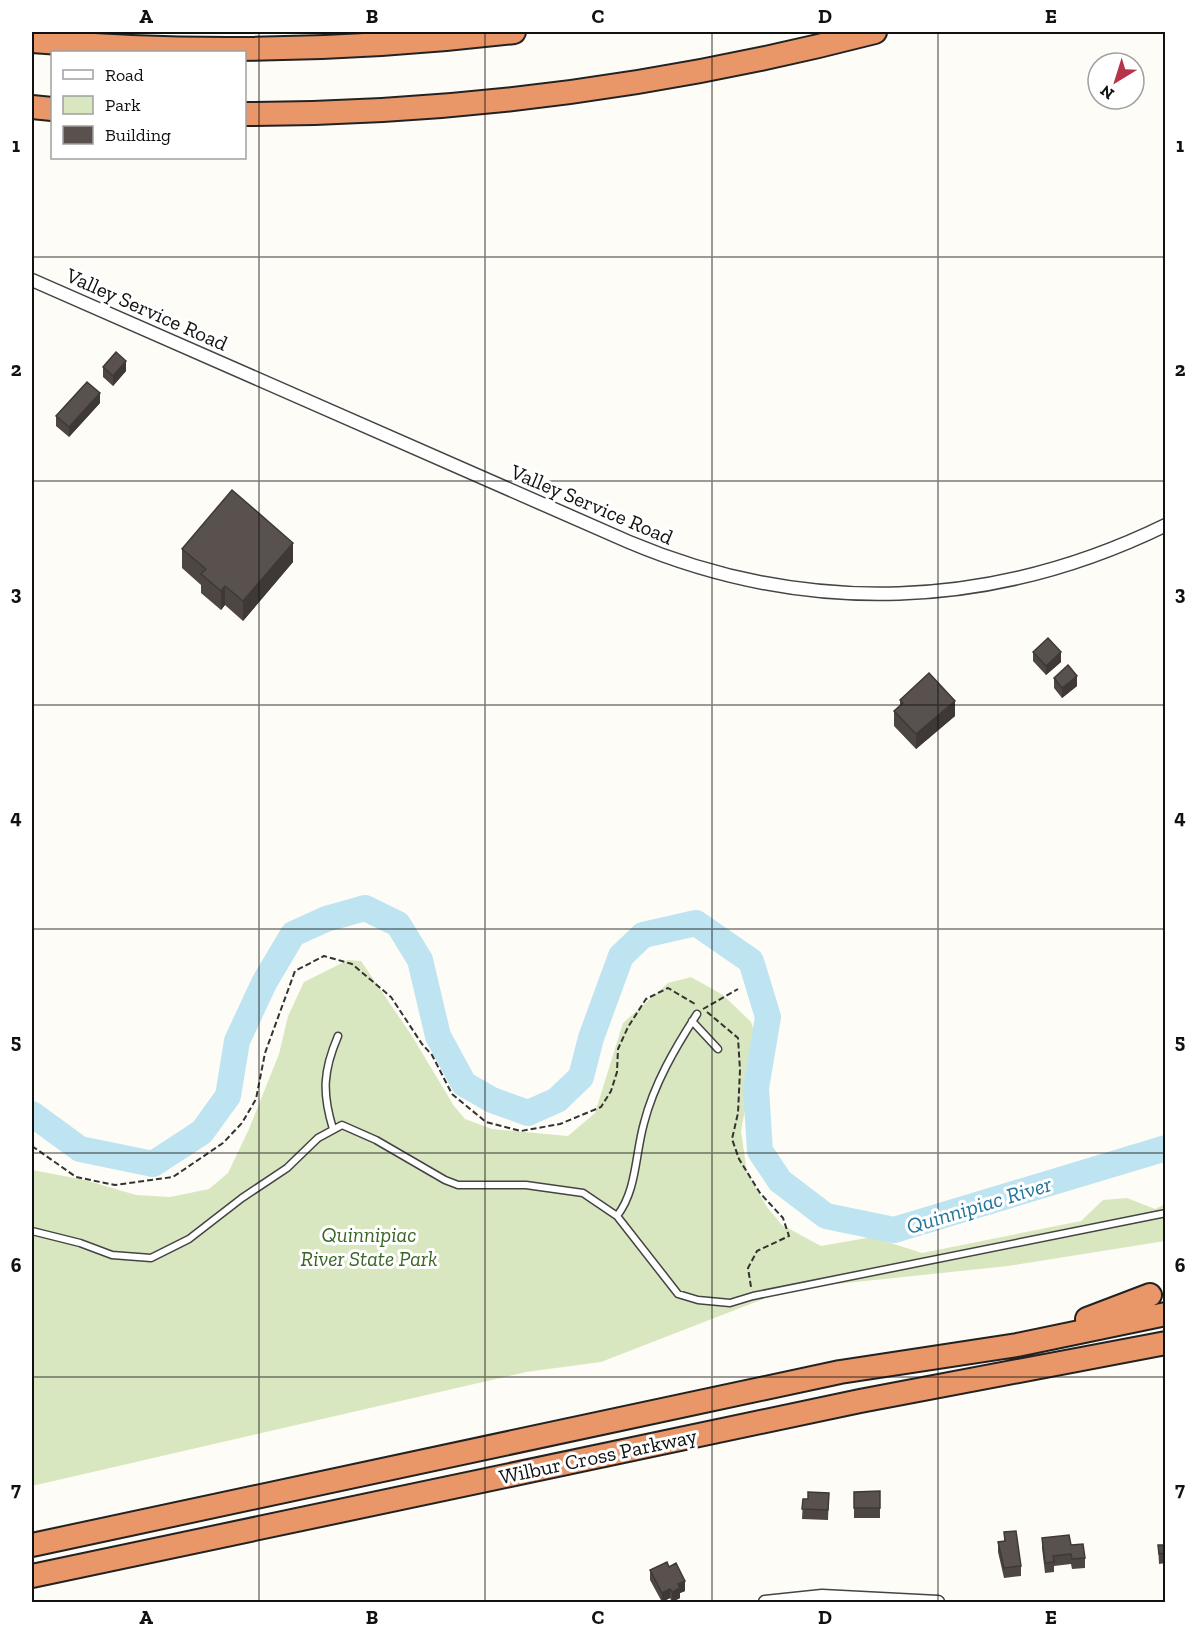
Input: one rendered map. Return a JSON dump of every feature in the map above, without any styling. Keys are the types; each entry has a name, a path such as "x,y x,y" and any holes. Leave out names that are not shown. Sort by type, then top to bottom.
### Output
{"highway":[{"path":"32,41 130,47 275,48 412,42 514,32"},
{"path":"246,114 408,108 563,92 736,63 875,32"},
{"path":"32,107 51,109"},
{"path":"1017,1345 1150,1295"},
{"name":"Wilbur Cross Parkway","path":"32,1545 840,1372 1017,1345 1166,1314"},
{"name":"Wilbur Cross Parkway","path":"32,1576 860,1401 1071,1363 1166,1343"},
{"path":"1071,1363 1166,1356"}],"street":[{"name":"Valley Service Road","path":"32,280 637,546 677,562 744,581 813,591 864,595 954,590 1022,578 1070,564 1166,525"},
{"path":"765,1602 822,1596 938,1602"}],"lane":[{"path":"617,1216 628,1202 649,1108 669,1061 697,1014"},
{"path":"692,1022 718,1049"},
{"path":"333,1128 325,1102 325,1077 338,1036"},
{"path":"32,1231 112,1255 151,1258 173,1249 212,1223 242,1198 287,1168 318,1138 342,1125 458,1185 526,1185 583,1193 617,1216 678,1294 698,1300 730,1303 753,1296 1166,1213"}],"path":[{"path":"32,1146 76,1178 115,1185 172,1177 224,1143 242,1123 256,1099 265,1053 295,971 324,956 352,964 391,997 422,1044 432,1055 452,1094 486,1122 521,1131 560,1124 601,1107 611,1091 618,1050 646,999 668,988 704,1009 738,1038 740,1081 738,1113 732,1138 739,1159 760,1193 783,1218 789,1236 757,1251 747,1268 753,1296"},
{"path":"697,1014 738,988"}],"green space":[{"name":"Quinnipiac River State Park","path":"348,960 361,961 412,1036 454,1106 465,1119 492,1129 568,1136 595,1113 623,1023 668,983 691,977 723,995 751,1022 758,1042 741,1131 747,1173 767,1207 782,1225 821,1246 872,1237 922,1253 1081,1221 1103,1200 1127,1198 1155,1209 1165,1204 1165,1241 1008,1266 789,1289 601,1362 526,1372 32,1486 32,1170 85,1180 136,1195 170,1197 209,1189 228,1173 249,1129 279,1054 288,1016 304,982"}],"building":[{"path":"116,352 126,361 113,376 103,367"},
{"path":"87,382 100,393 69,427 56,416"},
{"path":"232,490 293,543 243,601 225,586 221,591 201,574 206,569 182,549"},
{"path":"1048,638 1061,652 1046,666 1033,652"},
{"path":"1068,665 1077,676 1062,688 1054,678"},
{"path":"929,673 955,701 916,734 894,711 903,703 900,700"},
{"path":"880,1491 880,1508 854,1508 854,1492"},
{"path":"808,1492 829,1493 828,1510 802,1509 803,1499 808,1499"},
{"path":"1016,1531 1021,1566 1004,1568 998,1542 1005,1541 1004,1532"},
{"path":"1069,1535 1071,1545 1083,1544 1085,1558 1072,1559 1071,1554 1053,1556 1054,1562 1045,1563 1042,1538"},
{"path":"1158,1545 1166,1545 1166,1553 1159,1554"},
{"path":"667,1562 669,1567 676,1563 685,1581 678,1584 680,1588 662,1593 650,1570"}],"waterway":[{"name":"Quinnipiac River","path":"32,1114 80,1149 153,1164 202,1132 228,1096 237,1041 264,983 293,934 326,919 365,908 398,924 420,960 438,1036 464,1084 492,1100 528,1113 557,1100 581,1077 591,1038 621,956 643,935 696,923 751,961 768,1017 756,1088 760,1151 780,1181 826,1216 894,1230 1166,1148"}]}
